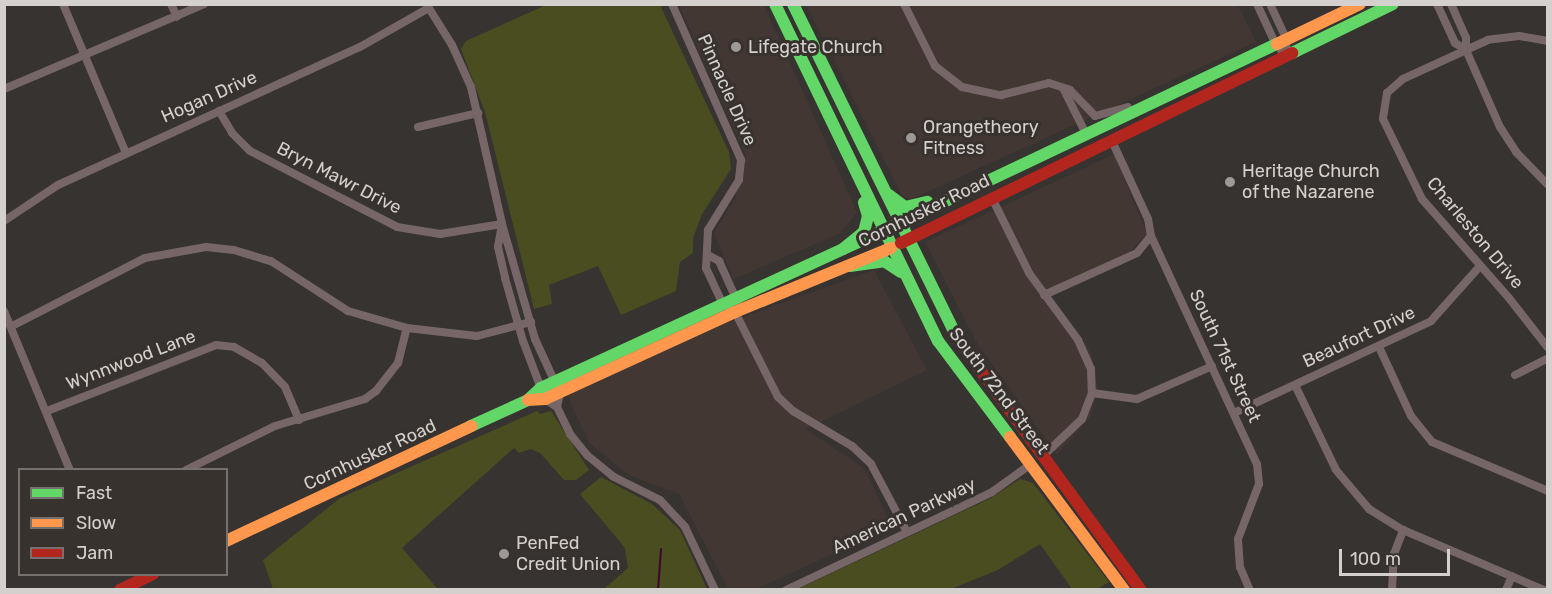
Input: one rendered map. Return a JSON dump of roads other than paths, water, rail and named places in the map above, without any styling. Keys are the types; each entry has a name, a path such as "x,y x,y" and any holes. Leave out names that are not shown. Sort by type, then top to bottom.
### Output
{"main road":[{"name":"South 72nd Street","path":"775,4 891,248 938,341 963,378 1031,464 1124,590"},
{"name":"South 72nd Street","path":"793,4 899,223 964,348 1141,590"},
{"name":"Cornhusker Road","path":"228,540 543,394 723,304 1221,72 1360,4"},
{"name":"Cornhusker Road","path":"557,387 891,248 1393,4"},
{"path":"1112,141 1117,129 1173,102 1221,72"},
{"path":"883,189 900,205 916,207 1054,142 1086,134"},
{"path":"843,249 860,238 866,227 868,216 860,183"},
{"path":"926,277 922,242 940,224"},
{"path":"850,266 884,261 904,274"},
{"path":"963,378 994,405 1029,450 1043,456"},
{"path":"1031,464 1041,466 1081,514 1100,531"},
{"path":"120,590 149,576"}],"street":[{"path":"63,4 86,53 126,153"},
{"path":"171,4 177,17"},
{"path":"4,89 204,4"},
{"name":"Pinnacle Drive","path":"672,4 741,160 739,180 708,230 706,268 723,304"},
{"path":"904,4 935,66 962,87 991,95 1011,94 1046,83 1063,87 1075,94 1088,112 1105,116 1221,72"},
{"path":"1257,4 1281,42"},
{"path":"1270,4 1287,56"},
{"path":"1437,4 1455,43 1466,50"},
{"path":"1451,4 1466,38 1466,50 1500,127 1516,152 1547,184"},
{"path":"428,6 452,45 478,113 502,224 531,322 557,387 557,407"},
{"name":"Hogan Drive","path":"4,221 58,185 360,47 428,6"},
{"name":"Charleston Drive","path":"1548,41 1503,37 1466,50 1395,85 1383,104 1383,119 1422,199 1548,348"},
{"path":"1063,87 1086,134"},
{"name":"Bryn Mawr Drive","path":"219,111 232,134 250,151 397,226 440,234 502,224"},
{"path":"418,128 478,113"},
{"name":"South 71st Street","path":"1112,141 1148,219 1151,236 1234,413 1259,474 1256,495 1238,539 1240,567 1250,590"},
{"path":"992,198 1029,273 1085,353 1091,369 1092,393 1082,419 1043,456"},
{"path":"502,224 498,247 518,327 543,394 557,407 570,434 588,456 614,477 660,500 685,527 716,590"},
{"path":"1044,295 1137,253 1151,236"},
{"path":"12,326 145,258 206,248 234,250 271,261 348,311 407,328 455,336 491,334 531,322"},
{"path":"708,255 719,261 738,298 735,312"},
{"name":"Beaufort Drive","path":"1234,413 1431,321 1480,266"},
{"path":"723,304 735,312 778,397 793,411 852,446 871,464 907,532"},
{"path":"4,311 69,468"},
{"path":"190,468 254,435 347,406 376,391 398,363 407,328"},
{"name":"Wynnwood Lane","path":"47,411 216,345 234,347 262,363 285,387 299,420"},
{"path":"1379,347 1411,416 1432,442 1548,492"},
{"path":"1515,375 1548,358"},
{"path":"1092,393 1144,397 1212,366"},
{"path":"1295,385 1347,487 1369,509 1403,530 1544,590"},
{"name":"American Parkway","path":"786,590 992,492 1031,464"},
{"path":"1392,590 1394,554 1403,530"},
{"path":"1506,590 1512,576"}],"waterway":[{"path":"658,590 661,549"}],"place":[{"name":"Lifegate Church","path":"736,47"},
{"name":"Orangetheory Fitness","path":"911,138"},
{"name":"Heritage Church of the Nazarene","path":"1230,182"},
{"name":"PenFed Credit Union","path":"504,554"}]}
